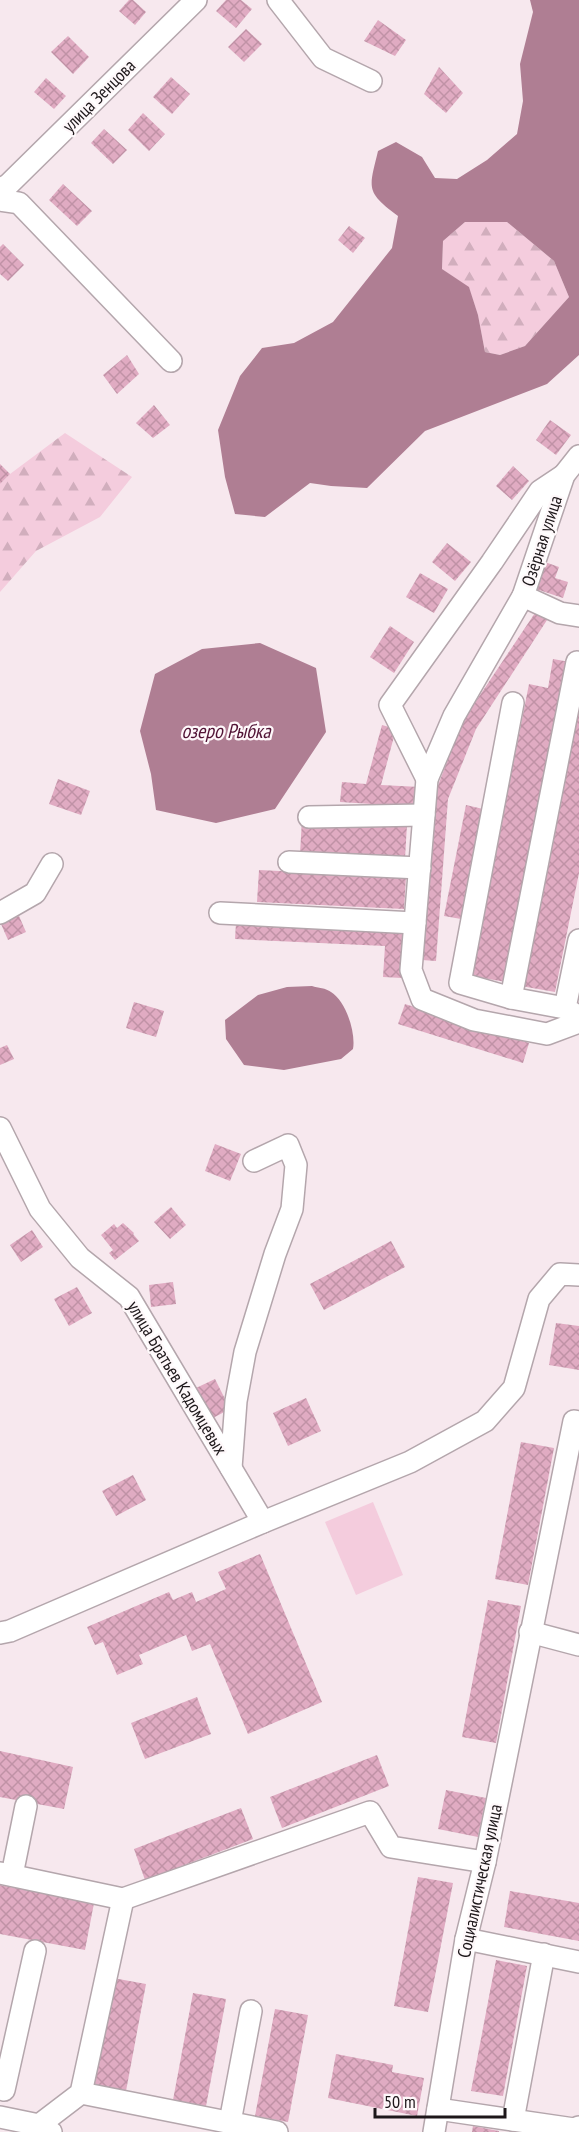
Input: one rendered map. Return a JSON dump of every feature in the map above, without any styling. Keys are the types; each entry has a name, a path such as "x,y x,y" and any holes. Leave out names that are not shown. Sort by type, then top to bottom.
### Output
{"street":[{"name":"улица Зенцова","path":"0,189 8,185 196,0"},
{"path":"278,0 323,58 371,81"},
{"path":"0,200 19,203 171,361"},
{"name":"Озёрная улица","path":"427,779 454,716 523,596 564,475 579,456"},
{"path":"564,475 540,491 390,705 427,779 411,970 422,999 474,1020 547,1034 574,1016"},
{"path":"523,596 560,613 579,616"},
{"path":"511,998 577,663"},
{"path":"513,703 460,983 574,1016"},
{"path":"309,817 424,815"},
{"path":"289,862 420,868"},
{"path":"0,913 35,893 52,864"},
{"path":"220,914 415,923"},
{"path":"574,1016 579,940"},
{"name":"улица Братьев Кадомцевых","path":"0,1128 40,1209 80,1258 129,1297 263,1522"},
{"path":"231,1468 236,1401 245,1352 275,1254 292,1209 296,1165 288,1145 254,1161"},
{"path":"0,1633 410,1462 484,1421 514,1388 540,1299 560,1274 579,1275"},
{"path":"576,1422 530,1632 579,1645"},
{"name":"Социалистическая улица","path":"434,2132 466,1939 485,1862 530,1632"},
{"path":"26,1806 6,1874 123,1899 370,1812 391,1847 485,1862"},
{"path":"35,1951 2,2090 3,2118 45,2128 81,2093 123,1899"},
{"path":"466,1939 579,1962"},
{"path":"513,2120 544,1954"},
{"path":"230,2122 250,2011"},
{"path":"81,2093 277,2132"},
{"path":"438,2109 574,2129 579,2127"}],"green space":[{"path":"465,222 507,222 554,261 569,297 525,346 500,355 485,352 478,315 469,288 442,269 443,241"},
{"path":"65,433 132,477 100,517 36,551 0,592 0,484"},
{"path":"373,1502 403,1575 356,1595 325,1522"}],"water":[{"path":"530,0 579,0 579,355 547,384 425,431 367,488 310,483 265,517 235,514 225,477 218,430 240,376 262,348 294,343 333,322 392,248 398,216 380,201 372,188 378,151 396,142 422,157 435,178 457,179 487,160 517,134 523,101 520,64 533,12","holes":["465,222 507,222 554,261 569,297 525,346 500,355 485,352 478,315 469,287 442,269 443,241"]},
{"name":"озеро Рыбка","path":"260,643 316,668 326,732 275,809 216,823 156,810 151,774 140,731 155,674 202,649"},
{"path":"312,986 329,991 341,1002 349,1018 354,1042 353,1049 341,1059 284,1070 244,1065 226,1039 225,1020 258,995 287,987"}],"building":[{"path":"129,0 133,0 146,12 135,25 119,11"},
{"path":"226,0 241,0 252,9 236,28 216,11"},
{"path":"378,20 406,40 395,56 364,41"},
{"path":"246,29 262,44 244,62 228,47"},
{"path":"68,36 89,57 73,74 51,52"},
{"path":"439,67 463,93 446,113 424,94"},
{"path":"171,77 190,94 172,114 153,97"},
{"path":"46,78 66,96 54,109 34,92"},
{"path":"143,113 165,134 149,151 128,130"},
{"path":"104,129 127,150 113,164 91,143"},
{"path":"63,184 92,211 77,226 49,200"},
{"path":"349,226 365,238 353,253 338,240"},
{"path":"3,244 24,265 8,281 0,274 0,247"},
{"path":"127,355 139,374 117,394 103,375"},
{"path":"154,405 170,425 153,438 136,423"},
{"path":"550,420 571,435 556,455 536,440"},
{"path":"0,464 10,474 0,484"},
{"path":"513,466 529,481 512,500 496,486"},
{"path":"447,543 471,562 455,581 432,562"},
{"path":"542,561 559,567 555,578 568,582 563,598 533,588"},
{"path":"420,573 448,589 434,613 406,597"},
{"path":"537,610 549,617 476,729 448,799 436,961 422,960 434,796 462,722"},
{"path":"390,626 414,642 394,673 370,657"},
{"path":"553,659 570,662 506,982 471,976 529,684 548,688"},
{"path":"579,702 579,873 555,992 521,986"},
{"path":"382,725 396,729 381,785 420,787 419,807 340,802 342,782 366,784"},
{"path":"58,779 90,791 81,815 49,804"},
{"path":"466,805 483,809 461,919 444,916"},
{"path":"302,820 407,825 405,858 300,853"},
{"path":"259,870 406,877 404,909 257,902"},
{"path":"19,916 26,932 8,940 1,924"},
{"path":"236,923 404,931 402,978 383,977 385,946 235,939"},
{"path":"134,1002 164,1011 156,1037 126,1028"},
{"path":"405,1004 529,1043 523,1063 398,1024"},
{"path":"7,1045 14,1059 0,1065 0,1048"},
{"path":"215,1144 241,1154 230,1181 205,1171"},
{"path":"171,1207 186,1225 170,1239 154,1222"},
{"path":"123,1223 139,1241 115,1260 109,1253 113,1250 101,1235 114,1224 117,1228"},
{"path":"32,1230 43,1247 21,1262 10,1245"},
{"path":"391,1241 405,1267 324,1310 310,1284"},
{"path":"173,1282 176,1304 151,1307 149,1285"},
{"path":"77,1287 92,1313 69,1326 54,1299"},
{"path":"556,1323 579,1326 579,1370 549,1365"},
{"path":"215,1379 230,1409 211,1419 196,1388"},
{"path":"306,1398 321,1431 288,1446 273,1413"},
{"path":"521,1442 554,1448 528,1585 495,1579"},
{"path":"133,1475 146,1500 116,1516 102,1491"},
{"path":"260,1554 322,1702 248,1734 210,1644 192,1651 186,1635 139,1655 143,1664 117,1675 103,1642 95,1645 87,1627 169,1592 173,1600 192,1592 196,1602 226,1589 218,1572"},
{"path":"488,1600 521,1606 496,1743 462,1737"},
{"path":"197,1697 211,1734 145,1759 131,1723"},
{"path":"0,1751 73,1767 64,1809 0,1797"},
{"path":"377,1755 389,1786 282,1828 270,1797"},
{"path":"446,1790 486,1798 478,1837 438,1829"},
{"path":"241,1808 253,1839 145,1880 134,1849"},
{"path":"418,1877 453,1883 428,2012 394,2006"},
{"path":"0,1885 94,1903 85,1950 0,1934"},
{"path":"510,1891 579,1903 579,1941 504,1927"},
{"path":"496,1960 527,1966 503,2096 471,2091"},
{"path":"113,1978 146,1984 126,2091 93,2085"},
{"path":"193,1993 226,1999 206,2106 173,2100"},
{"path":"275,2009 308,2015 288,2122 255,2116"},
{"path":"336,2054 393,2065 392,2072 424,2078 417,2116 328,2098"},
{"path":"473,2126 499,2131 499,2132 472,2132"}]}
